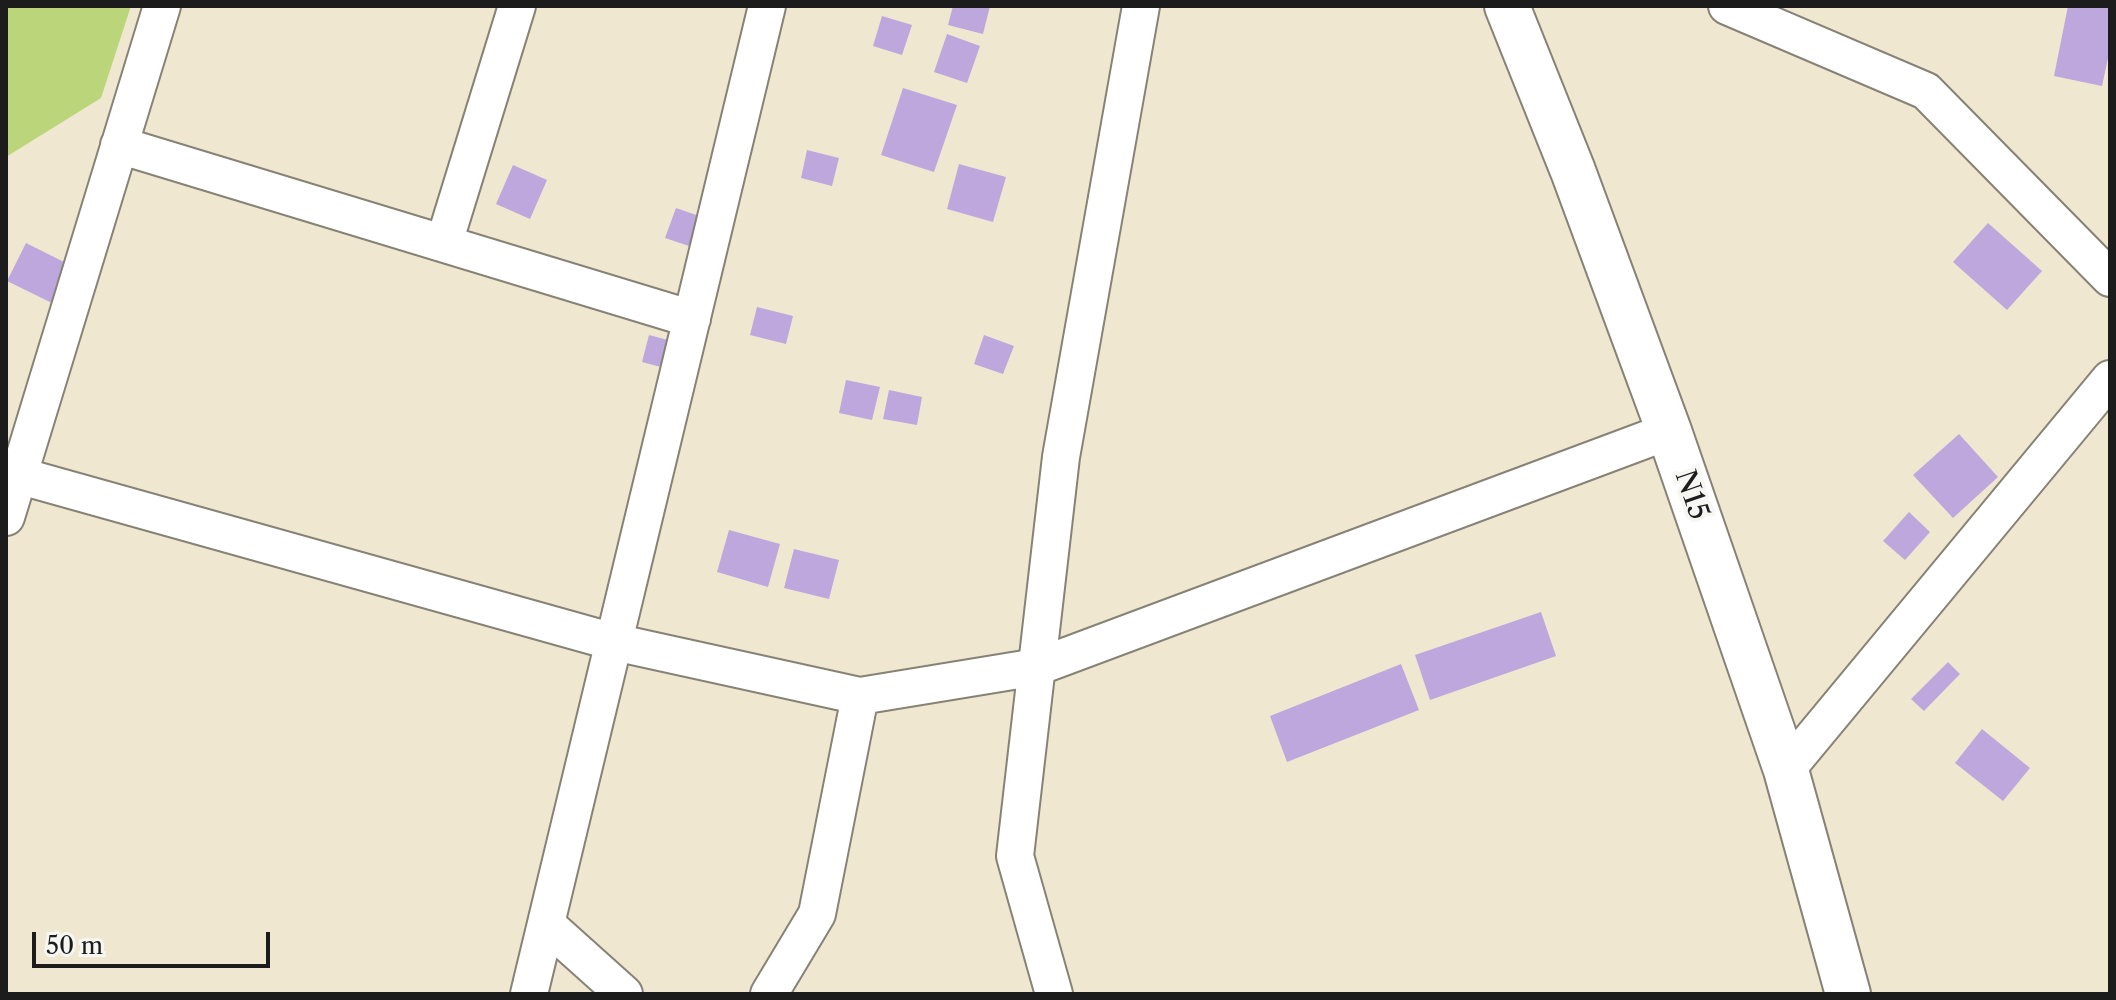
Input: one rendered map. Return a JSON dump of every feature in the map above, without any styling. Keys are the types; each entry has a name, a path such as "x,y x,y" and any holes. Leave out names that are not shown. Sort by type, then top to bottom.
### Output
{"main road":[{"name":"N15","path":"1507,6 1573,171 1669,431 1786,770 1848,994"}],"street":[{"path":"6,517 162,6"},
{"path":"444,243 517,6"},
{"path":"529,994 767,6"},
{"path":"1054,994 1015,856 1061,457 1141,6"},
{"path":"1727,6 1926,91 2110,278"},
{"path":"119,145 692,319"},
{"path":"1786,770 2110,379"},
{"path":"17,475 614,642 860,696 1037,667 1669,431"},
{"path":"769,994 817,914 860,696"},
{"path":"546,924 624,994"}],"green space":[{"path":"6,6 131,6 101,98 6,157"}],"building":[{"path":"953,6 990,6 983,34 948,25"},
{"path":"2068,6 2110,6 2110,49 2102,86 2054,76"},
{"path":"882,16 912,25 902,55 873,46"},
{"path":"947,34 980,46 967,83 934,72"},
{"path":"903,88 957,105 934,172 881,155"},
{"path":"807,150 839,158 832,186 801,178"},
{"path":"959,164 1006,177 993,222 947,209"},
{"path":"513,165 547,180 530,219 496,204"},
{"path":"676,208 705,218 695,248 665,238"},
{"path":"1988,223 2042,271 2007,310 1953,262"},
{"path":"26,243 72,266 54,304 7,281"},
{"path":"757,307 793,316 786,344 750,335"},
{"path":"649,335 679,343 672,370 642,362"},
{"path":"984,335 1014,346 1003,374 974,364"},
{"path":"846,380 880,387 872,420 839,413"},
{"path":"889,390 922,397 917,425 883,419"},
{"path":"1959,434 1998,477 1953,518 1913,475"},
{"path":"1909,512 1930,532 1905,560 1883,541"},
{"path":"729,530 780,544 768,587 717,572"},
{"path":"794,549 839,560 829,599 784,588"},
{"path":"1541,612 1556,656 1430,700 1415,655"},
{"path":"1948,662 1960,674 1924,711 1911,699"},
{"path":"1401,664 1419,710 1287,762 1270,716"},
{"path":"1982,729 2030,768 2003,801 1955,763"}]}
